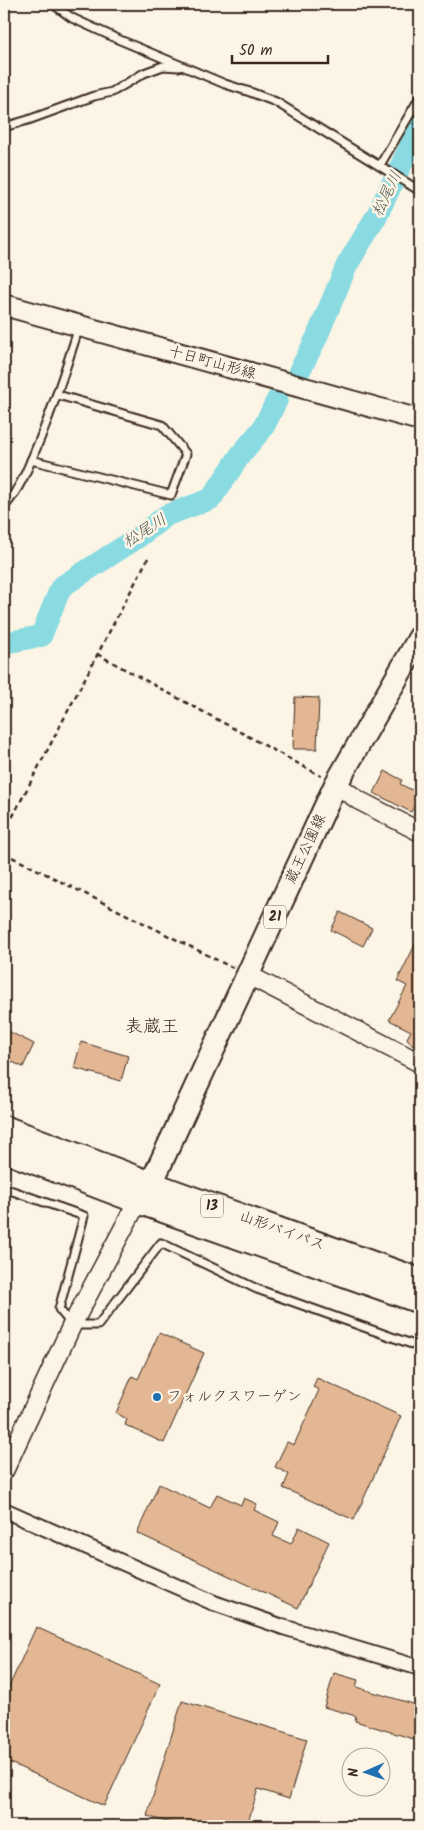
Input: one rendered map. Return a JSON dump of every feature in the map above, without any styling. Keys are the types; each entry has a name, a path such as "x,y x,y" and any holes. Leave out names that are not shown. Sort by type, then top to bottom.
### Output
{"highway":[{"name":"山形バイパス","path":"4,1128 144,1192 420,1301"},
{"name":"山形バイパス","path":"4,1150 144,1192 420,1281"}],"main road":[{"name":"十日町山形線","path":"4,305 420,420"},
{"name":"蔵王公園線","path":"144,1192 248,975 336,784 420,637"}],"street":[{"path":"336,784 358,800 420,832"},
{"path":"248,975 420,1063"},
{"path":"4,1471 72,1325 144,1192"},
{"path":"4,1510 214,1603 292,1630 420,1668"}],"lane":[{"path":"53,4 72,18 183,67 276,102 420,192"},
{"path":"4,127 94,96 112,92 144,73 163,66 183,67"},
{"path":"381,166 420,97"},
{"path":"4,507 15,494 32,460 58,395 79,326"},
{"path":"32,460 172,495 186,454 162,425 58,395"},
{"path":"4,1188 84,1216 59,1309 72,1325 98,1325 161,1243 257,1289 420,1347"}],"path":[{"path":"4,833 148,558"},
{"path":"97,654 336,784"},
{"path":"4,853 248,975"}],"building":[{"path":"295,697 319,698 317,749 293,749"},
{"path":"385,771 402,780 400,784 420,794 411,812 374,793"},
{"path":"340,912 372,928 363,946 331,930"},
{"path":"420,935 420,1047 410,1043 407,1038 411,1031 389,1020 407,986 397,981"},
{"path":"4,1029 34,1044 23,1067 4,1058"},
{"path":"81,1042 128,1056 121,1081 74,1068"},
{"path":"159,1333 204,1353 164,1443 125,1425 127,1419 116,1413 132,1376 138,1379"},
{"path":"317,1378 401,1416 354,1520 283,1488 289,1474 275,1467 287,1442 294,1445 319,1390 313,1387"},
{"path":"159,1484 210,1508 217,1494 241,1505 244,1498 257,1504 254,1510 279,1522 273,1536 291,1544 299,1527 329,1542 298,1608 137,1533"},
{"path":"36,1627 160,1684 104,1806 4,1760 4,1698"},
{"path":"334,1673 358,1680 356,1687 420,1706 420,1741 355,1721 356,1716 324,1707"},
{"path":"182,1701 307,1739 289,1799 258,1789 247,1826 180,1826 147,1816"}],"waterway":[{"name":"松尾川","path":"300,370 316,339 347,265 376,217 420,126"},
{"name":"松尾川","path":"4,643 41,636 61,587 137,538 167,515 211,499 241,454 263,428 277,400"}],"place":[{"name":"フォルクスワーゲン","path":"157,1397"}],"district":[{"name":"表蔵王","path":"152,1027"}]}
